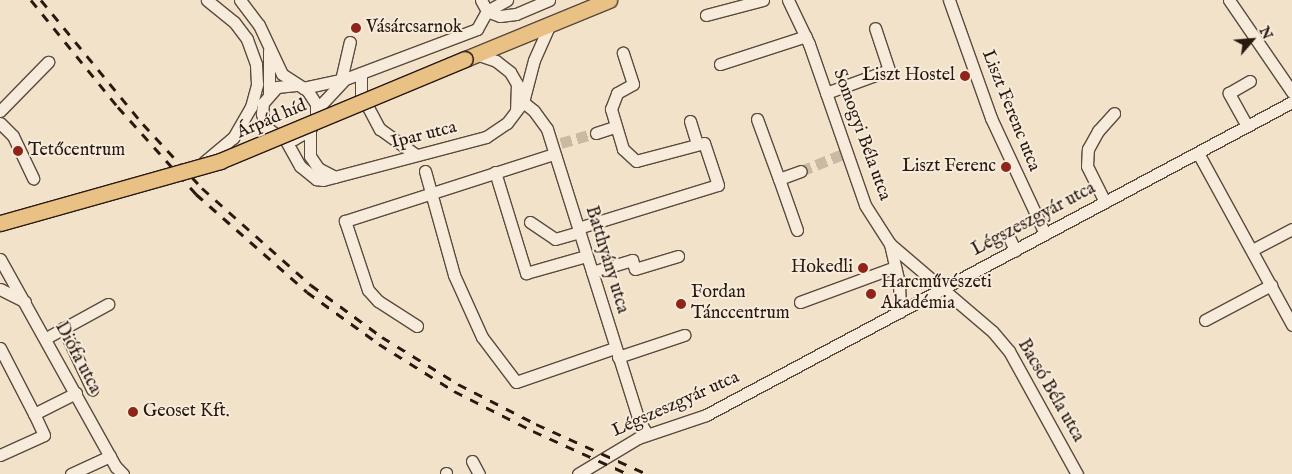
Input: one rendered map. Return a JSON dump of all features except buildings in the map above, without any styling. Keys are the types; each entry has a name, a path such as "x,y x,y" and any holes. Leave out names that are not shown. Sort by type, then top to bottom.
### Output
{"main road":[{"name":"Árpád híd","path":"0,223 244,153 550,24 592,3 609,0"}],"street":[{"path":"192,168 214,156 233,138 251,107 257,84 256,64 247,38 234,22 207,0"},
{"name":"Ipar utca","path":"240,0 259,25 282,74 312,97 317,109"},
{"path":"481,0 488,11 500,16 516,14 549,0"},
{"path":"269,93 282,85 300,87 343,80 477,29 488,11 508,0"},
{"path":"706,15 763,0"},
{"name":"Somogyi Béla utca","path":"788,0 806,36 865,205 890,244 922,274 943,289"},
{"name":"Liszt Ferenc utca","path":"949,0 991,118 1045,234"},
{"path":"1229,0 1292,92"},
{"name":"Ipar utca","path":"269,49 269,93 263,103 262,118 269,130 285,139 300,166 310,175 323,180 486,138 514,115 523,102 534,60 550,24"},
{"path":"826,93 889,70 874,28"},
{"path":"720,64 806,36"},
{"path":"334,176 318,168 310,156 310,130 317,109 343,80 350,42"},
{"path":"348,55 359,50"},
{"path":"530,222 555,239 718,185 704,143 636,161 623,149 611,108 617,93 633,84 623,53"},
{"path":"470,57 496,61 515,79 518,92 514,115"},
{"path":"0,111 48,62"},
{"path":"361,73 361,94 380,129 416,155"},
{"path":"1247,126 1229,93 1250,82"},
{"name":"Batthyány utca","path":"523,102 539,116 556,148 586,256 639,421 647,434"},
{"name":"Légszeszgyár utca","path":"578,474 647,434 706,415 1292,102"},
{"path":"1105,202 1087,166 1088,149 1098,131 1114,113"},
{"path":"757,119 797,230"},
{"path":"690,121 697,144"},
{"path":"0,123 13,136 33,178"},
{"path":"596,133 615,127"},
{"path":"285,139 299,138 310,130"},
{"path":"417,326 378,301 368,290 345,221 495,172 556,148"},
{"path":"1198,153 1292,325"},
{"path":"425,171 454,275 476,325 516,382 617,352 684,335"},
{"path":"779,179 801,171"},
{"path":"495,172 526,273 586,256"},
{"path":"1252,250 1292,229"},
{"path":"1011,234 1019,248"},
{"path":"890,244 895,267 900,312"},
{"path":"592,272 632,260 635,269 678,256"},
{"name":"Diófa utca","path":"0,259 27,303 110,456 123,474"},
{"path":"800,302 895,267"},
{"path":"1205,320 1271,286"},
{"path":"0,289 27,303"},
{"name":"Bacsó Béla utca","path":"943,289 993,332 1009,351 1077,474"},
{"path":"46,338 108,304"},
{"path":"63,328 92,389"},
{"path":"0,348 44,435 0,455"},
{"path":"34,414 76,393"},
{"path":"71,474 110,456"},
{"path":"472,461 479,474"}],"tunnel":[{"path":"561,143 596,133"},
{"path":"801,171 846,153"}],"railway":[{"path":"31,0 118,107 196,194 307,292 379,344 454,391 533,431 628,474"},
{"path":"41,0 143,124 202,188 311,285 382,337 458,384 536,424 647,474"}],"place":[{"name":"Vásárcsarnok","path":"356,28"},
{"name":"Liszt Hostel","path":"965,76"},
{"name":"Tetőcentrum","path":"18,151"},
{"name":"Liszt Ferenc","path":"1006,167"},
{"name":"Hokedli","path":"863,268"},
{"name":"Harcművészeti Akadémia","path":"871,294"},
{"name":"Fordan Tánccentrum","path":"681,304"},
{"name":"Geoset Kft.","path":"133,412"}]}
